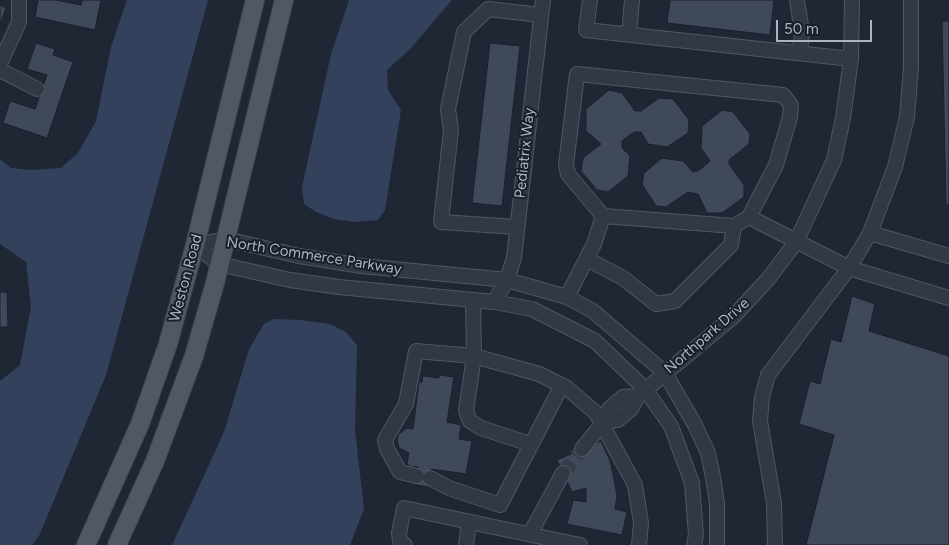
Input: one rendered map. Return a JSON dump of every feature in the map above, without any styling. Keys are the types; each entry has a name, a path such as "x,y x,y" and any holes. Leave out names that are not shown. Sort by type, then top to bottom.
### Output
{"main road":[{"name":"Weston Road","path":"86,545 120,470 154,385 195,245 255,0"},
{"name":"Weston Road","path":"117,545 152,469 181,392 226,239 284,0"}],"street":[{"path":"0,64 19,22 19,0"},
{"name":"Pediatrix Way","path":"494,302 507,280 514,258 543,0"},
{"path":"590,0 586,30 851,59"},
{"path":"629,34 632,0"},
{"path":"797,0 802,32 800,53"},
{"name":"Northpark Drive","path":"642,392 734,316 769,278 796,242 834,160 843,118 851,59 852,0"},
{"path":"775,545 774,503 760,421 762,397 768,375 848,268 870,233 895,167 907,117 911,67 911,0"},
{"path":"517,227 441,222 451,130 448,109 464,32 489,4 540,15"},
{"path":"0,70 37,88"},
{"path":"577,74 783,95 791,105 790,117 776,165 749,217 734,226 603,216 568,174 566,165 577,74"},
{"path":"567,297 594,244 603,216"},
{"path":"749,217 848,268 949,298"},
{"path":"587,259 623,278 656,304 676,302 731,245 734,226"},
{"path":"870,233 949,256"},
{"name":"North Commerce Parkway","path":"195,245 226,239 299,256 362,266 507,280 567,297 593,311 665,373 696,425 708,453 717,504 717,545"},
{"name":"North Commerce Parkway","path":"195,245 219,264 330,285 494,302 532,309 595,341 671,426 692,484 696,535 694,545"},
{"path":"473,300 474,356 466,411 470,421 481,428 530,444"},
{"path":"562,386 530,444 500,505 449,488 424,477 400,472 387,449 385,440 406,404 416,351 474,356 539,374 562,386 596,413 604,422 635,485 641,523 639,545"},
{"path":"582,449 604,422 609,409 623,397 642,392"},
{"path":"530,534 563,473"},
{"path":"405,545 400,541 399,533 404,508 469,523 508,538 530,534 580,545"},
{"path":"466,545 469,523"}],"water":[{"path":"127,0 208,0 106,375 39,536 32,545 0,545 0,381 20,365 31,307 26,262 0,244 0,159 11,168 32,170 61,168 78,153 96,121 111,47"},
{"path":"349,0 452,0 410,49 387,70 388,90 401,110 385,210 378,220 354,222 334,219 316,212 304,204 302,187 331,54"},
{"path":"274,319 330,324 346,332 357,345 355,430 364,509 350,545 172,545 224,432 249,349 264,324"}],"building":[{"path":"38,0 56,0 81,5 82,0 101,0 95,30 35,17"},
{"path":"670,0 774,0 770,35 667,23"},
{"path":"0,5 6,8 0,24"},
{"path":"942,21 949,21 949,205 946,205"},
{"path":"36,43 55,49 53,55 73,62 47,138 3,123 10,101 35,109 47,75 27,69"},
{"path":"490,43 520,46 502,206 472,203"},
{"path":"609,90 622,93 635,111 641,111 659,98 673,99 689,120 688,133 667,147 648,144 641,132 634,132 622,141 622,148 630,156 628,176 608,192 597,190 581,171 583,158 601,144 586,131 586,109"},
{"path":"722,110 733,112 750,134 749,144 729,160 729,164 744,185 744,197 722,213 707,213 698,194 688,192 666,207 656,206 642,184 644,173 662,158 683,161 693,172 698,171 710,161 701,148 702,126"},
{"path":"0,292 7,292 8,327 0,327"},
{"path":"852,296 875,304 869,331 949,356 949,545 806,545 834,435 799,424 810,381 820,384 831,339 841,342"},
{"path":"439,375 454,377 447,422 461,425 459,439 472,441 466,474 431,469 429,487 416,485 418,467 409,466 407,463 409,453 399,448 397,441 398,435 407,428 413,429 419,382 422,382 423,376 439,378"},
{"path":"601,441 610,461 614,479 617,496 615,509 627,512 622,535 567,524 573,500 586,502 586,488 572,492 557,460"}],"tunnel":[{"path":"563,473 582,449"}]}
